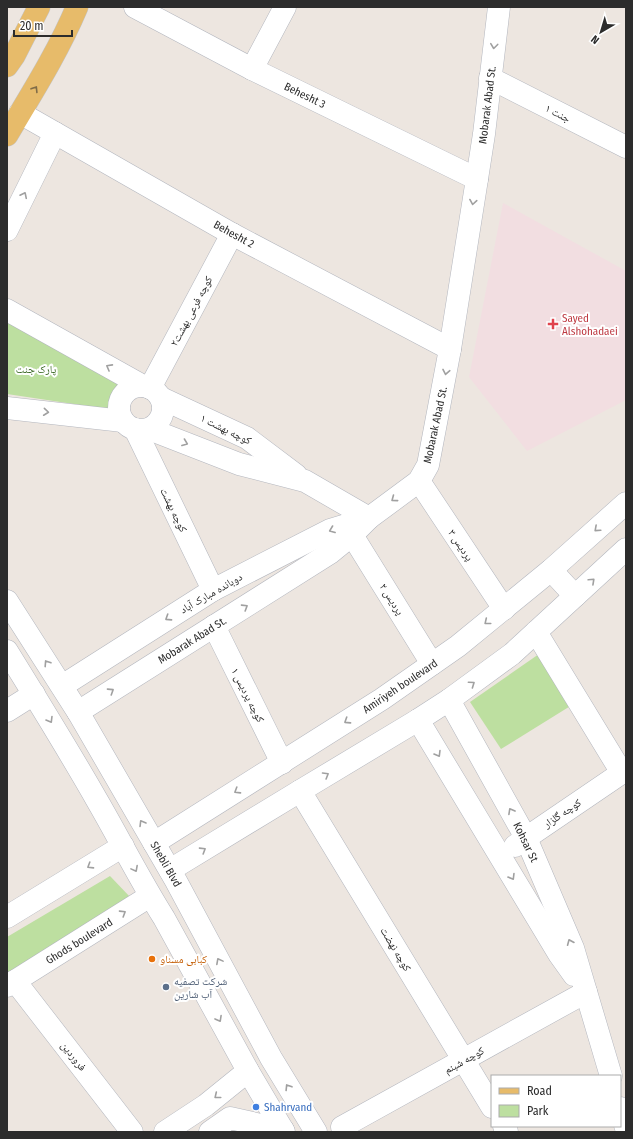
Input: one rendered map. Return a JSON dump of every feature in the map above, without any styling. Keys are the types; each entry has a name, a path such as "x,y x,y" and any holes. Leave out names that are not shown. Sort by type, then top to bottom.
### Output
{"main road":[{"path":"7,66 14,56 39,7"},
{"path":"7,135 43,75 72,20 77,7"}],"street":[{"name":"Behesht 3","path":"135,7 252,69 477,179"},
{"path":"252,69 285,7"},
{"name":"Mobarak Abad St.","path":"78,712 330,553 369,518 419,481 428,465 450,349 484,134 499,7"},
{"name":"جنت ۱","path":"490,78 626,148"},
{"name":"Behesht 2","path":"20,113 232,234 450,349"},
{"path":"7,230 55,132"},
{"name":"کوچه فرعی بهشت۲","path":"151,391 232,234"},
{"name":"کوچه بهشت ۱","path":"7,310 151,391 247,438 305,481"},
{"path":"7,408 135,426 155,425 160,420 163,413 163,405 151,391 136,386 129,389 124,394 120,400 119,407 120,414 135,426 239,464 305,481 369,518"},
{"name":"کوچه بهشت","path":"135,426 213,590"},
{"name":"پردیس ۳","path":"419,481 504,608"},
{"name":"Amiriyeh boulevard","path":"154,844 382,699 458,646 551,570 626,503"},
{"name":"دوبانده مبارک آباد","path":"62,686 213,590 330,530 369,518"},
{"name":"پردیس ۲","path":"352,534 432,664"},
{"path":"170,870 449,700 512,654 626,549"},
{"path":"551,570 575,596"},
{"name":"Shebli Blvd","path":"7,601 78,712 170,870 271,1058 316,1132"},
{"name":"کوچه پردیس ۱","path":"214,626 282,763"},
{"path":"536,632 624,771"},
{"path":"7,651 98,802 150,896 164,918 248,1072 284,1131"},
{"path":"7,711 34,694"},
{"name":"Kohsar St","path":"449,700 526,838 573,948 611,1075"},
{"name":"Kohsar St","path":"418,720 559,954 586,992"},
{"name":"کوچه گلزار","path":"500,858 526,838 624,771"},
{"name":"کوچه نهضت","path":"300,791 491,1105"},
{"path":"7,917 123,846"},
{"name":"Ghods boulevard","path":"11,983 150,896"},
{"name":"فروردین","path":"11,983 132,1132"},
{"name":"کوچه شبنم","path":"342,1127 586,992"},
{"path":"165,1132 206,1105 248,1072"},
{"path":"621,1111 626,1128"},
{"path":"210,1132 230,1118 284,1131"}],"shaded area":[{"name":"Sayed Alshohadaei","path":"503,203 626,271 626,400 527,451 469,377"}],"green space":[{"name":"پارک جنت","path":"7,319 120,383 107,409 7,394"},
{"path":"539,654 572,705 501,749 470,702"},
{"path":"110,876 131,898 7,979 7,937"}],"place":[{"name":"Sayed Alshohadaei","path":"553,324"},
{"name":"کبابی مسناو","path":"152,959"},
{"name":"شرکت تصفیه آب شارین","path":"166,987"},
{"name":"Shahrvand","path":"256,1107"}]}
